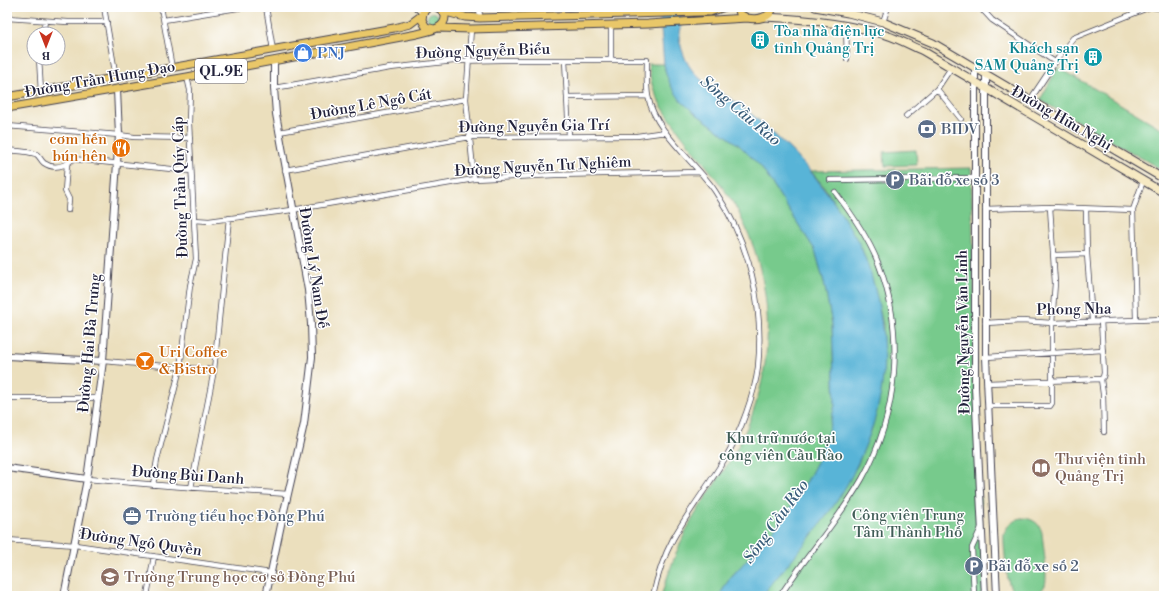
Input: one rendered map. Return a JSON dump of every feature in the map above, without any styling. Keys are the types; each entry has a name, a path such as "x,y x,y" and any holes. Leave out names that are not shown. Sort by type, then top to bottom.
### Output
{"main road":[{"path":"417,7 425,11 422,20 424,25 428,28 436,29 444,22 444,16 438,8"},
{"path":"438,8 465,17 480,18 651,12 710,12 725,7"},
{"path":"738,7 740,14 747,18"},
{"path":"764,17 770,13 773,7"},
{"name":"Đường Hữu Nghị","path":"815,7 848,13 883,22 933,43 1164,179"},
{"name":"Đường Trần Hưng Đạo","path":"7,97 394,28 410,24 425,11"},
{"name":"Đường Trần Hưng Đạo","path":"7,108 117,90 417,34 436,29 611,25 747,18 756,19 764,17"},
{"name":"Đường Hữu Nghị","path":"764,17 789,18 846,26 887,35 923,52 1164,193"},
{"path":"273,50 274,61"},
{"path":"116,78 117,90"},
{"path":"1093,152 1102,142"},
{"path":"1116,165 1124,155"}],"street":[{"path":"104,7 116,78"},
{"path":"161,7 172,68"},
{"path":"164,20 244,7"},
{"path":"266,7 273,50"},
{"path":"479,7 480,18"},
{"path":"883,22 888,7"},
{"path":"982,9 992,7"},
{"path":"1030,100 1073,38 1151,7 1164,9"},
{"path":"982,9 992,20 1055,62"},
{"path":"7,18 45,21 107,22"},
{"path":"44,26 45,21"},
{"path":"611,25 612,60"},
{"path":"846,26 847,59"},
{"path":"471,29 466,99 474,179"},
{"name":"Đường Nguyễn Biểu","path":"274,88 390,68 468,60 647,60 648,96"},
{"path":"565,60 569,136"},
{"name":"Đường Lý Nam Đế","path":"266,596 304,424 312,357 308,290 292,210 276,114 274,61"},
{"path":"38,66 40,92"},
{"path":"906,116 937,89 950,68"},
{"name":"Đường Nguyễn Văn Linh","path":"975,68 975,387 985,596"},
{"name":"Đường Nguyễn Văn Linh","path":"986,74 985,322 998,596"},
{"name":"Đường Trần Qúy Cáp","path":"153,485 157,460 180,368 190,286 196,259 191,171 190,90 187,77"},
{"path":"937,89 961,119"},
{"name":"Đường Hai Bà Trưng","path":"64,596 87,479 103,362 119,135 117,90"},
{"path":"567,97 648,96 655,114 666,132 715,190 727,211 749,261 755,293 759,338 758,368 748,407 732,446 672,540 653,596"},
{"name":"Đường Lê Ngô Cát","path":"279,132 466,99"},
{"path":"7,126 134,137 190,138"},
{"name":"Đường Nguyễn Gia Trí","path":"285,170 470,137 637,136 666,132"},
{"path":"7,150 35,153 45,164 54,167 67,165 73,159 191,171"},
{"path":"67,165 65,191 69,199 68,210"},
{"name":"Đường Nguyễn Tư Nghiêm","path":"194,220 209,221 292,210 474,179 555,175 700,172"},
{"path":"830,180 986,178"},
{"path":"1136,320 1133,210 1143,181"},
{"path":"780,596 862,480 870,464 881,434 888,411 892,385 895,353 892,318 886,288 878,264 866,239 836,192"},
{"path":"985,209 1050,207 1133,210"},
{"path":"988,406 1050,406 1052,403 1052,322 1055,283 1050,207"},
{"path":"1086,209 1087,254 1092,320"},
{"path":"191,488 214,370 229,218"},
{"path":"1054,255 1087,254"},
{"name":"Phong Nha","path":"985,322 1164,319"},
{"path":"1102,320 1104,373 1101,379 1104,432"},
{"path":"986,358 1103,350"},
{"path":"7,356 214,370"},
{"path":"987,383 1101,379"},
{"path":"7,398 99,398"},
{"path":"7,468 87,479"},
{"name":"Đường Bùi Danh","path":"87,479 191,488 288,494"},
{"path":"974,596 972,548 982,527"},
{"name":"Đường Ngô Quyền","path":"7,540 75,545 271,573"},
{"path":"147,596 154,556"}],"green space":[{"path":"433,12 437,14 439,18 437,22 433,24 429,22 427,18 429,14"},
{"name":"Khu trữ nước tại công viên Cầu Rào","path":"648,64 664,64 666,74 695,113 739,145 761,167 815,250 824,282 832,324 835,405 818,460 804,487 787,513 768,537 730,578 719,596 661,596 671,566 688,527 735,452 748,425 758,398 764,370 767,341 767,312 763,284 756,256 738,211 723,188 663,109 654,90"},
{"path":"1058,67 1164,130 1164,171 1040,100"},
{"path":"916,150 917,165 885,166 884,152"},
{"name":"Công viên Trung Tâm Thành Phố","path":"971,168 981,536 985,596 762,596 857,466 871,431 879,402 883,325 874,286 862,249 825,188 811,171"},
{"path":"1021,518 1029,519 1035,522 1041,529 1042,533 1046,581 1040,592 1030,596 1019,594 1011,588 1006,561 1004,538 1005,531 1011,524"}],"water":[{"name":"Sông Cầu Rào","path":"659,7 680,7 681,28 679,40 688,64 694,73 709,85 737,103 766,127 797,156 825,190 861,247 869,267 879,305 882,325 884,364 877,410 867,442 857,465 838,500 814,533 762,596 719,596 730,578 768,537 787,513 804,487 818,460 835,405 832,324 824,282 815,250 761,167 739,145 681,101 671,86 664,64"}],"place":[{"name":"Tòa nhà điện lực tỉnh Quảng Trị","path":"760,40"},
{"name":"PNJ","path":"303,53"},
{"name":"Khách sạn SAM Quảng Trị","path":"1093,57"},
{"name":"BIDV","path":"927,129"},
{"name":"cơm hến bún hên","path":"121,148"},
{"name":"Bãi đỗ xe số 3","path":"895,180"},
{"name":"Uri Coffee & Bistro","path":"145,361"},
{"name":"Thư viện tỉnh Quảng Trị","path":"1041,468"},
{"name":"Trường tiểu học Đồng Phú","path":"132,516"},
{"name":"Bãi đỗ xe số 2","path":"974,566"},
{"name":"Trường Trung học cơ sở Đồng Phú","path":"110,577"}]}
